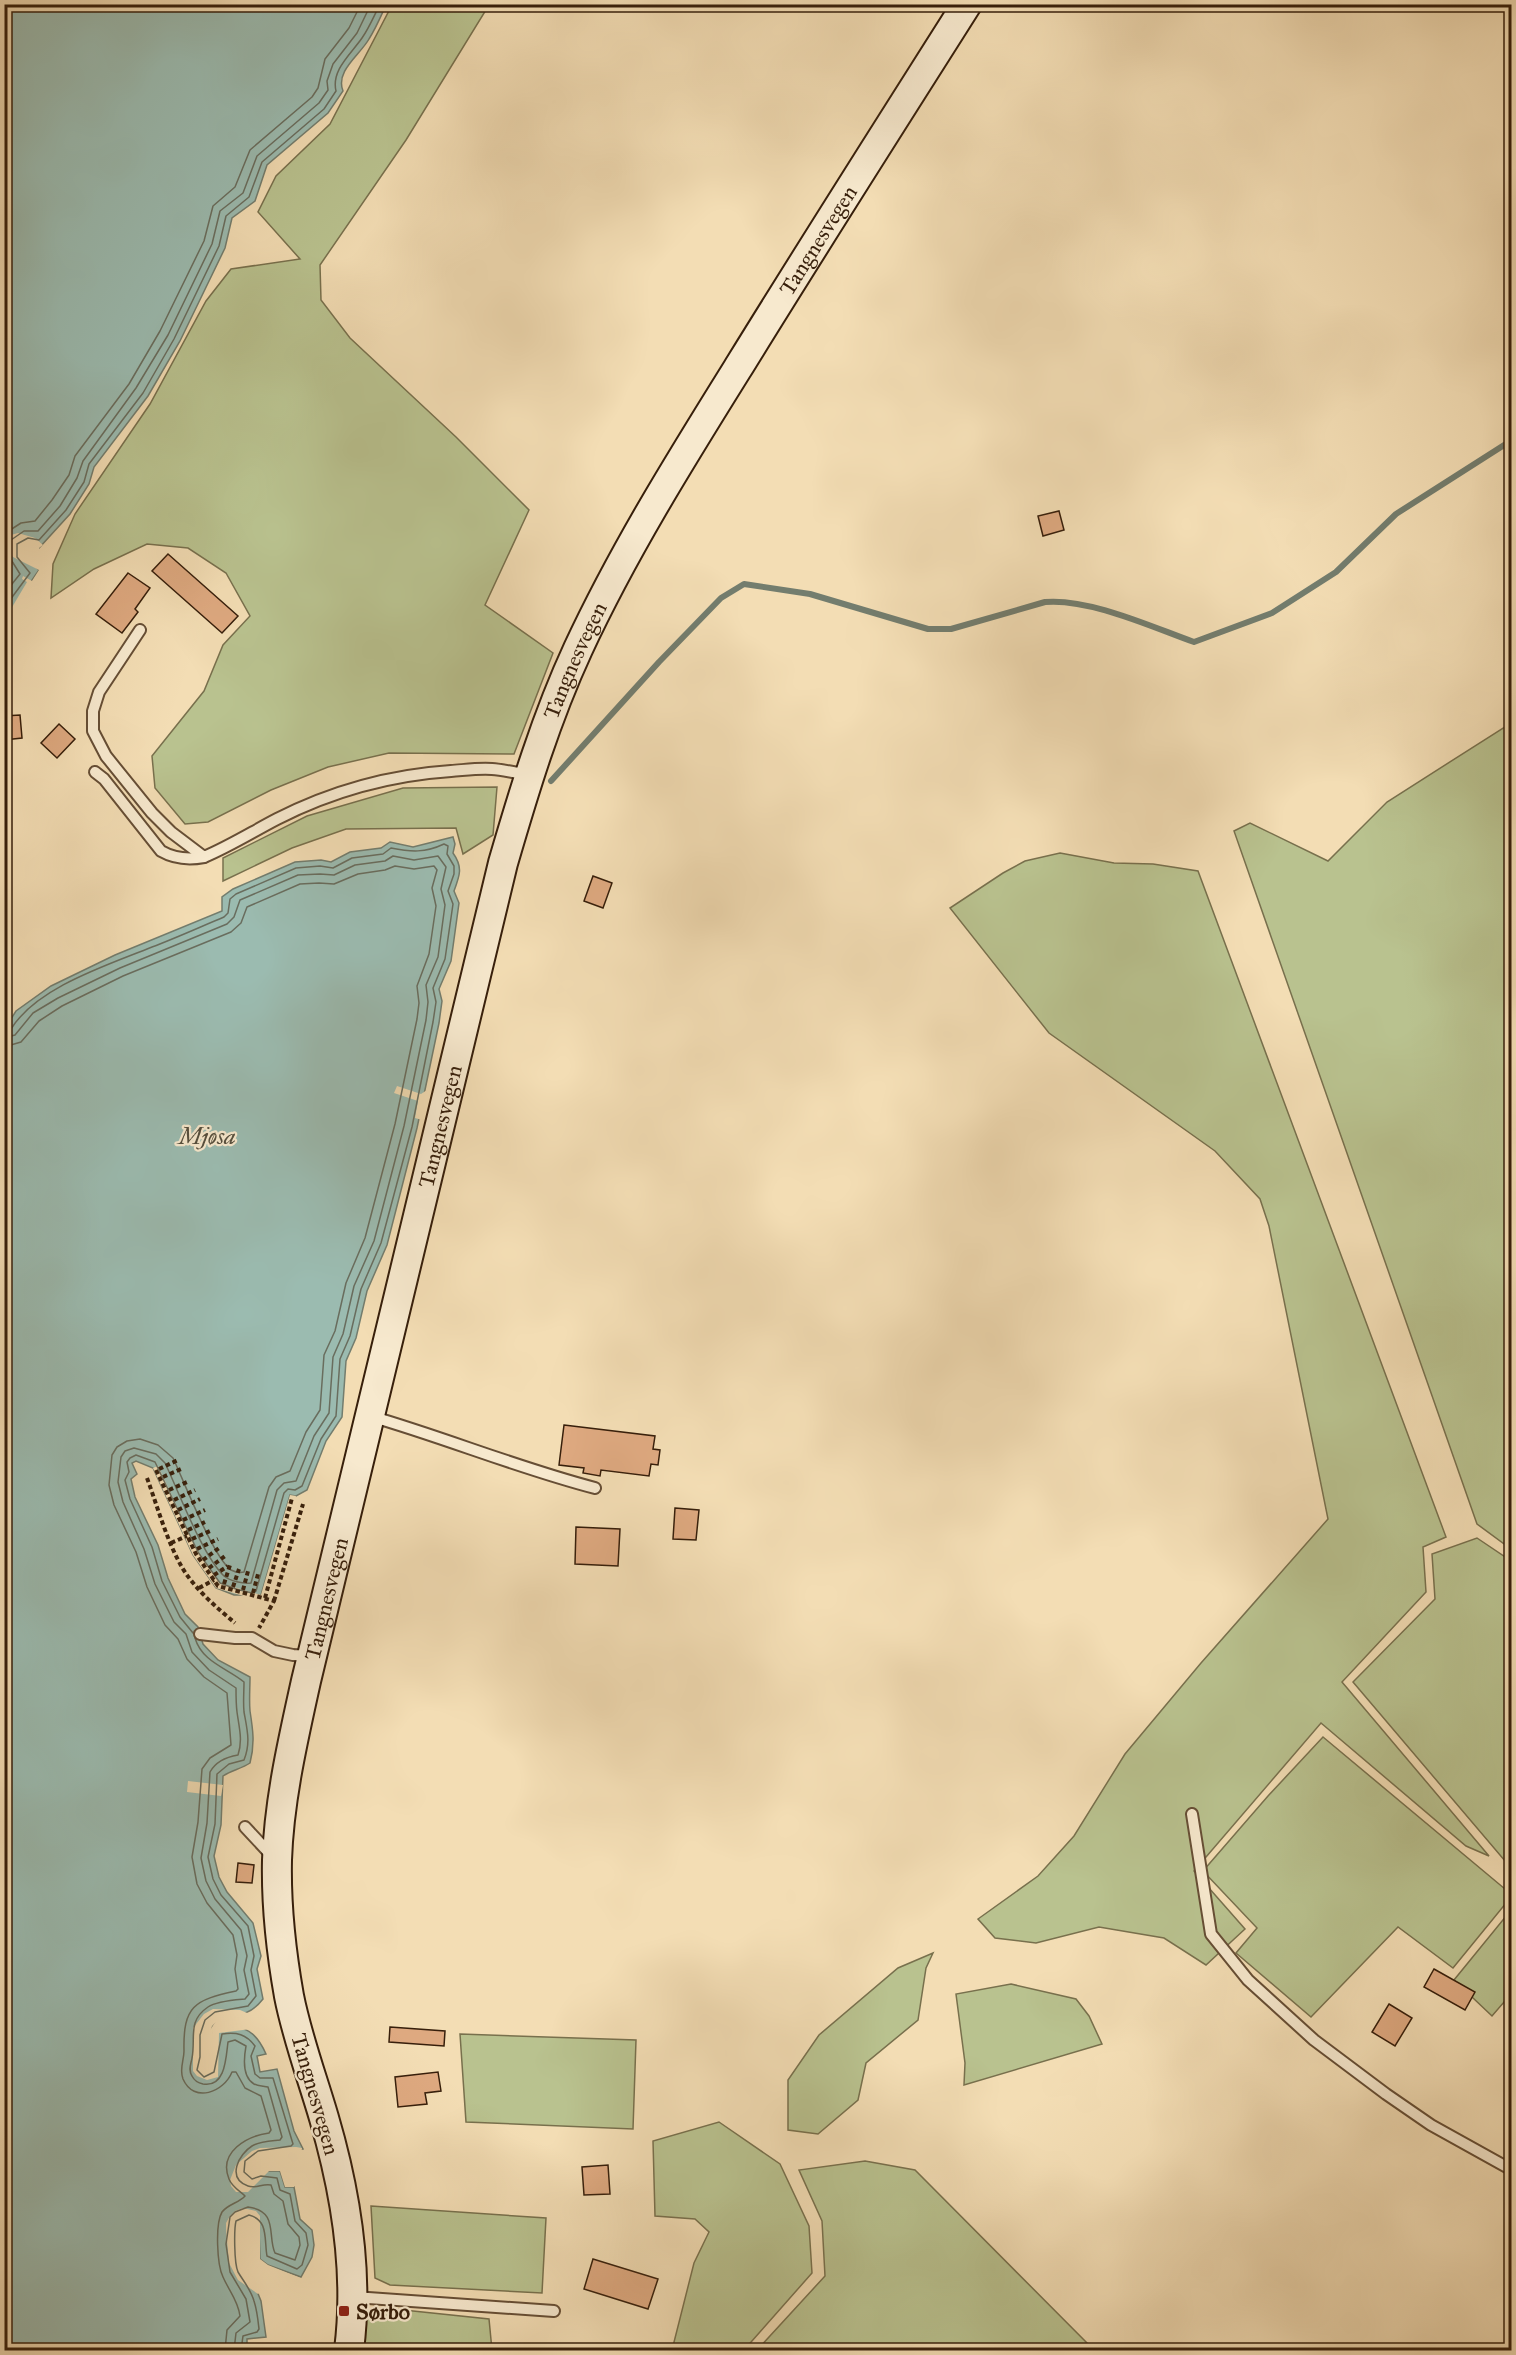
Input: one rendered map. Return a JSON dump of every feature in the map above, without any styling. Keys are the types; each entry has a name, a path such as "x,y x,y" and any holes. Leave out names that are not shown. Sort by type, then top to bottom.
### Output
{"main road":[{"name":"Tangnesvegen","path":"349,2350 354,2296 349,2233 340,2179 289,1996 280,1930 277,1860 286,1785 312,1656 502,863 529,774 555,701 578,649 628,550 705,421 967,4"}],"lane":[{"path":"140,630 99,692 93,711 93,731 106,756 152,813 171,832 204,857"},
{"path":"95,772 104,779 161,851 170,856 189,860 226,848 276,819 325,796 378,780 427,772 474,769 529,774"},
{"path":"370,1416 541,1474 595,1488"},
{"path":"200,1634 252,1638 274,1651 312,1656"},
{"path":"1192,1814 1210,1934 1248,1980 1314,2040 1386,2094 1431,2125 1512,2170"},
{"path":"245,1827 256,1841 277,1860"},
{"path":"354,2296 443,2301 522,2310 554,2310"}],"path":[{"path":"178,1460 158,1469 196,1554 214,1577 218,1586 274,1601"},
{"path":"163,1477 181,1469"},
{"path":"147,1478 171,1543 184,1570 199,1588 252,1638 274,1601 303,1504"},
{"path":"169,1490 187,1482"},
{"path":"174,1500 195,1490"},
{"path":"265,1598 292,1498"},
{"path":"178,1510 200,1499"},
{"path":"183,1520 205,1510"},
{"path":"188,1530 205,1522"},
{"path":"192,1539 210,1531"},
{"path":"171,1543 187,1536"},
{"path":"197,1549 218,1539"},
{"path":"203,1560 219,1548"},
{"path":"209,1568 225,1556"},
{"path":"199,1588 229,1566 224,1584"},
{"path":"233,1587 239,1569"},
{"path":"243,1590 248,1571"},
{"path":"253,1593 258,1574"}],"green space":[{"path":"392,5 489,5 406,140 320,265 321,300 350,338 456,437 529,510 485,605 553,653 514,754 389,753 328,767 271,790 208,822 185,824 155,788 152,756 204,691 223,645 250,616 226,573 188,548 147,544 94,569 51,598 53,564 75,514 150,404 206,301 231,269 300,259 258,212 276,176 330,124"},
{"path":"1511,723 1511,1549 1477,1524 1234,831 1250,823 1328,861 1387,802"},
{"path":"497,787 493,835 463,854 456,828 346,829 292,848 223,881 223,858 307,816 403,788"},
{"path":"1060,853 1114,863 1153,864 1198,871 1446,1537 1423,1547 1426,1592 1342,1682 1489,1856 1466,1846 1321,1723 1194,1871 1245,1929 1206,1965 1164,1938 1099,1927 1036,1943 995,1938 978,1919 1038,1876 1074,1836 1125,1754 1201,1663 1328,1519 1269,1226 1260,1199 1215,1151 1049,1033 950,908 1025,861"},
{"path":"1477,1538 1511,1561 1511,1868 1353,1682 1435,1599 1432,1554"},
{"path":"1323,1737 1511,1894 1511,1897 1453,1968 1398,1927 1311,2017 1236,1953 1257,1928 1203,1871"},
{"path":"1511,1910 1511,1994 1492,2016 1454,1980"},
{"path":"933,1953 926,1968 918,2020 866,2063 858,2100 818,2134 788,2130 788,2080 819,2035 898,1968"},
{"path":"1011,1984 1076,1999 1089,2016 1102,2044 964,2085 965,2063 956,1994"},
{"path":"460,2034 636,2040 633,2129 466,2122"},
{"path":"719,2122 780,2164 809,2226 812,2273 744,2350 672,2350 694,2263 709,2232 695,2219 655,2216 653,2141"},
{"path":"865,2161 915,2170 1094,2350 757,2350 825,2276 822,2221 799,2170"},
{"path":"371,2206 546,2218 542,2293 390,2285 375,2278"},
{"path":"394,2309 489,2319 492,2350 357,2350 360,2317"}],"water":[{"path":"5,5 386,5 369,39 345,70 341,84 343,91 328,113 267,165 255,201 232,218 225,248 180,341 148,396 94,467 89,484 70,514 39,548 29,543 22,547 23,555 39,570 8,615 5,612"},
{"name":"Mjøsa","path":"453,837 455,844 453,853 460,871 454,891 459,903 451,961 439,989 442,1001 439,1023 417,1128 387,1245 367,1291 356,1338 346,1361 342,1417 326,1441 307,1490 296,1496 290,1495 261,1595 234,1595 216,1588 193,1555 153,1468 136,1461 132,1463 137,1474 131,1479 135,1497 158,1545 168,1578 185,1614 198,1627 203,1644 218,1660 250,1677 252,1756 250,1763 223,1776 221,1825 214,1856 219,1877 227,1892 253,1923 261,1956 257,1969 263,1999 248,2012 217,2018 206,2035 210,2069 214,2029 232,2027 246,2030 257,2038 266,2054 257,2056 260,2072 277,2069 294,2131 303,2149 260,2156 250,2164 250,2171 280,2171 285,2187 294,2187 300,2219 312,2230 314,2245 312,2257 301,2277 268,2265 260,2259 259,2231 249,2221 241,2224 243,2267 261,2301 266,2337 247,2339 247,2350 5,2350 4,1030 16,1011 51,986 115,955 222,911 222,897 233,889 295,862 321,860 331,862 350,852 381,848 390,842 413,847"}],"pier":[{"path":"18,533 35,538 43,545 39,548 40,551 29,547 25,549 26,554 40,567 41,572 11,615 6,618 5,612 8,614 27,582 22,579 23,576 32,581 39,570 13,557 8,550 6,543 11,535"},
{"path":"397,1086 421,1094 427,1090 422,1120 415,1118 418,1101 394,1093"},
{"path":"158,1466 197,1549 220,1583 261,1595 290,1495 296,1496 295,1499 292,1498 263,1598 258,1600 216,1588 193,1555 153,1468"},
{"path":"188,1781 223,1785 221,1796 187,1792"},
{"path":"213,2009 240,2010 252,2015 218,2020 212,2026 209,2036 209,2056 213,2027 238,2023 251,2029 219,2033 218,2077 207,2080 197,2076 193,2071 193,2028 204,2014"},
{"path":"260,2148 302,2148 301,2155 261,2159 253,2166 253,2170 260,2167 281,2168 286,2174 288,2184 294,2184 294,2187 285,2187 280,2171 269,2171 248,2192 236,2192 231,2186 230,2180 236,2165 252,2151"},
{"path":"243,2208 256,2211 260,2216 260,2259 268,2265 303,2279 267,2268 258,2261 256,2232 249,2224 244,2226 245,2240 243,2243 246,2266 261,2292 258,2294 238,2280 229,2263 226,2223 235,2211"}],"building":[{"path":"1059,511 1064,530 1043,536 1038,516"},
{"path":"168,554 238,616 222,633 152,571"},
{"path":"128,573 150,588 135,609 138,612 122,633 96,614"},
{"path":"20,715 22,738 4,740 4,716"},
{"path":"59,724 75,739 57,758 41,743"},
{"path":"593,876 612,883 603,908 584,901"},
{"path":"564,1425 655,1436 653,1449 660,1450 658,1465 651,1464 649,1476 601,1470 600,1476 583,1473 584,1468 559,1465"},
{"path":"675,1508 699,1510 696,1540 673,1539"},
{"path":"576,1527 620,1529 618,1566 575,1564"},
{"path":"238,1863 254,1865 252,1883 236,1882"},
{"path":"1434,1969 1475,1992 1465,2010 1424,1987"},
{"path":"1389,2004 1412,2018 1395,2046 1372,2032"},
{"path":"390,2027 445,2031 444,2046 389,2042"},
{"path":"438,2072 441,2091 425,2093 427,2104 398,2107 395,2077"},
{"path":"608,2165 610,2194 584,2195 582,2167"},
{"path":"593,2259 658,2279 648,2309 584,2289"}],"waterway":[{"path":"551,781 659,662 721,598 744,584 810,594 928,629 951,629 1045,602 1081,604 1120,615 1194,642 1272,613 1336,572 1396,514 1512,440"}],"place":[{"name":"Sørbo","path":"344,2311"}]}
